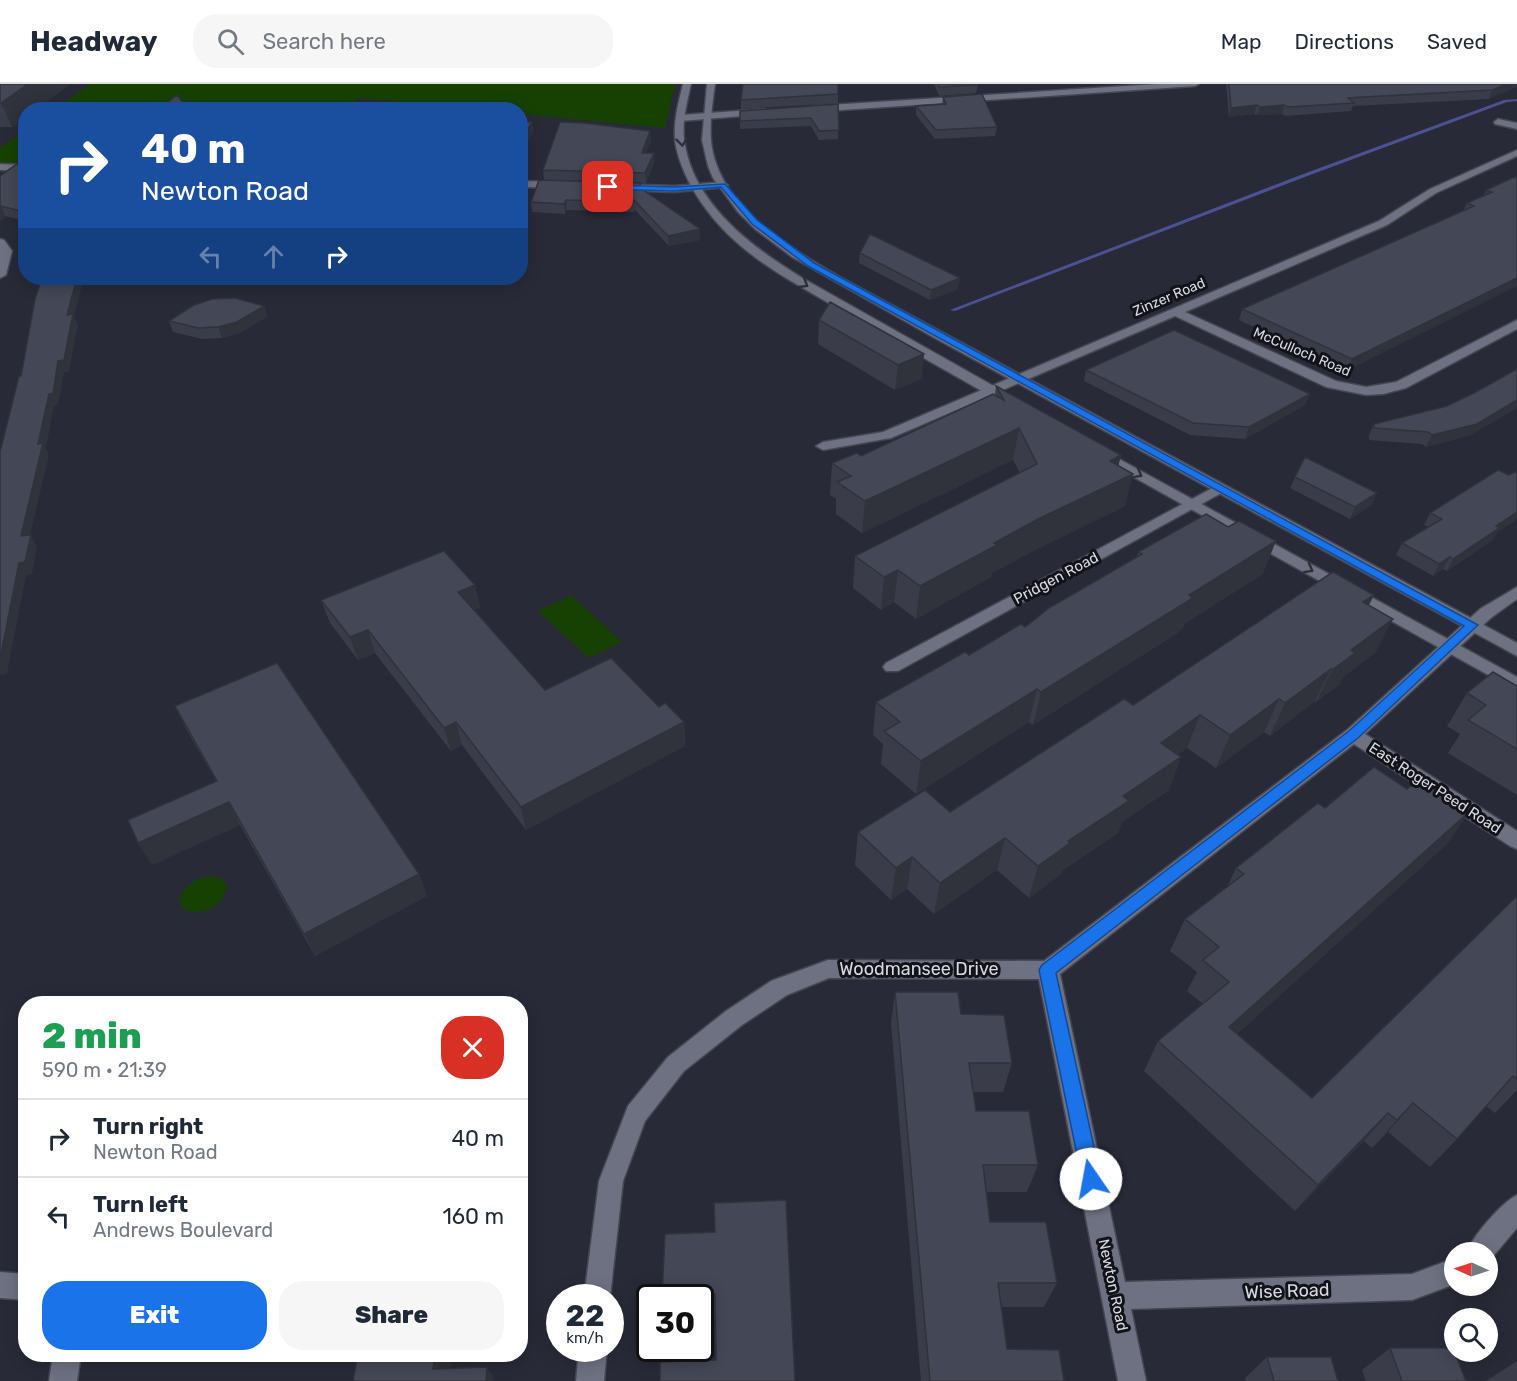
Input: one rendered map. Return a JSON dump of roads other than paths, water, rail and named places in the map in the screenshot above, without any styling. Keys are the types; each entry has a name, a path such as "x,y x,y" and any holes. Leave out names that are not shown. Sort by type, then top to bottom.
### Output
{"street":[{"path":"687,84 681,118 680,145 711,209 736,235 773,266 1030,413"},
{"path":"711,84 705,116 705,142 723,185 755,222 797,255 1017,378 1517,650"},
{"path":"806,109 1195,84"},
{"path":"681,118 772,112"},
{"path":"1498,122 1517,126"},
{"name":"Zinzer Road","path":"823,446 886,435 1383,223 1433,191 1517,153"},
{"path":"0,167 18,168"},
{"path":"528,184 568,186"},
{"path":"603,187 699,188 723,185"},
{"path":"0,242 7,250 0,275"},
{"name":"McCulloch Road","path":"1174,311 1331,384 1355,390 1383,392 1401,385 1517,324"},
{"path":"1091,447 1517,685"},
{"name":"Pridgen Road","path":"892,667 1220,489"},
{"path":"1048,970 1353,735 1472,625 1517,592"},
{"name":"East Roger Peed Road","path":"1353,735 1517,841"},
{"name":"Woodmansee Drive","path":"599,1284 611,1181 636,1114 676,1064 734,1018 779,988 828,969 1048,970"},
{"name":"Newton Road","path":"1048,970 1132,1381"},
{"path":"1488,1242 1517,1208"},
{"name":"Wise Road","path":"1115,1296 1412,1287 1444,1275"},
{"path":"0,1285 18,1286"},
{"path":"63,1381 66,1362"},
{"path":"590,1381 592,1362"}],"waterway":[{"path":"953,310 1308,174 1506,101 1517,100"}]}
